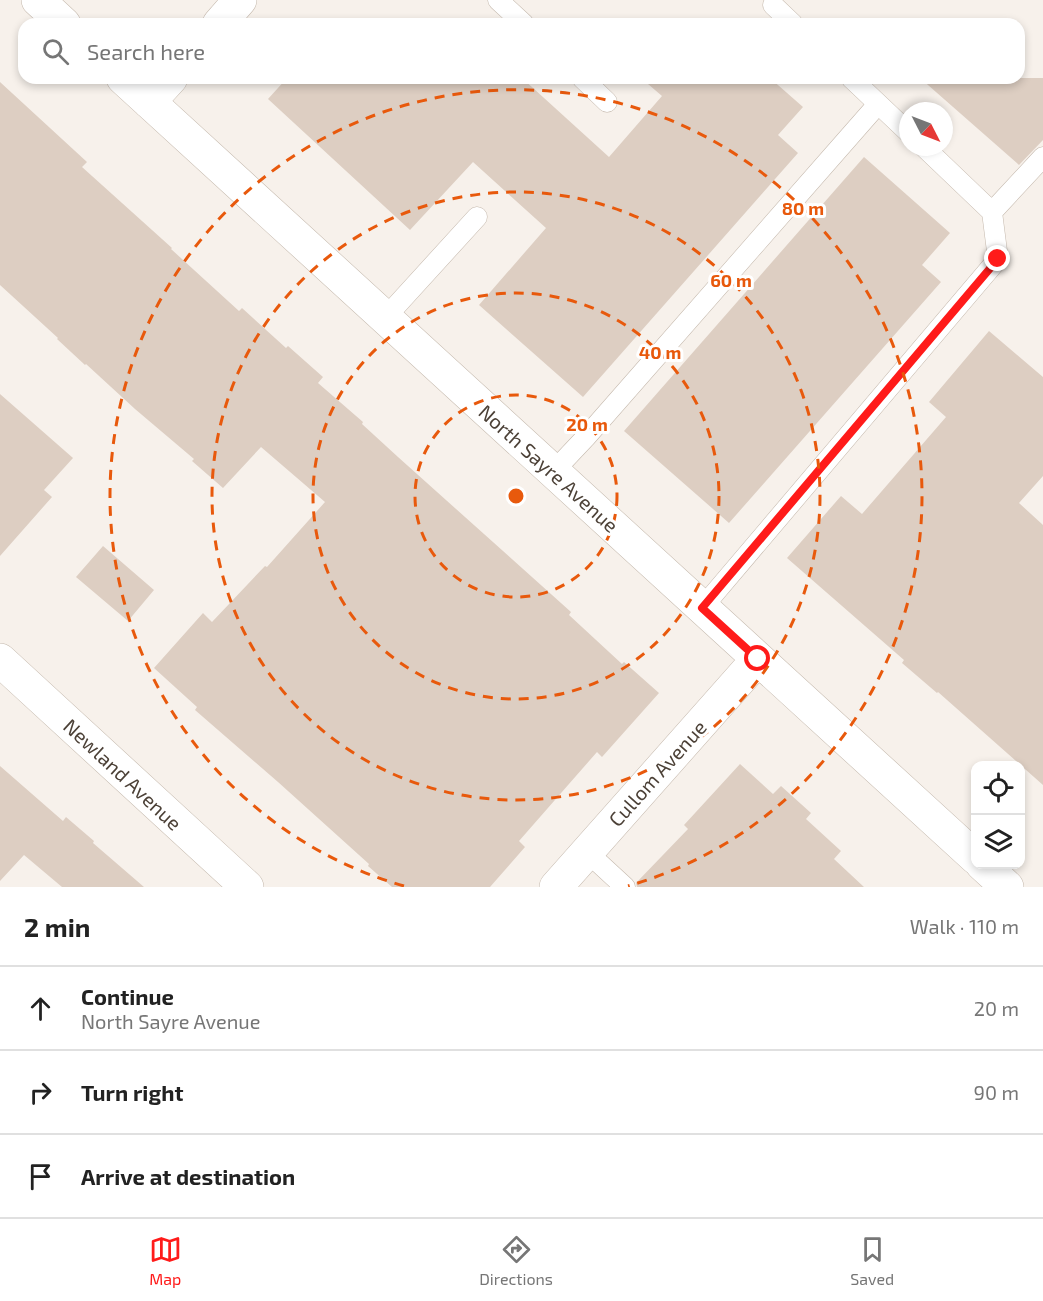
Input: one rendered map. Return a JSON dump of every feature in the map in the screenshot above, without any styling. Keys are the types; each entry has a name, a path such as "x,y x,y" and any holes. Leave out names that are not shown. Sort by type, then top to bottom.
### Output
{"street":[{"path":"38,0 58,18"},
{"path":"224,18 240,0"},
{"name":"North Sayre Avenue","path":"130,84 971,854"},
{"path":"149,102 166,84"},
{"name":"Cullom Avenue","path":"556,887 758,659"},
{"name":"Newland Avenue","path":"0,660 247,887"},
{"path":"987,869 1007,887"}],"lane":[{"path":"498,0 518,18"},
{"path":"773,5 787,18"},
{"path":"588,84 608,102"},
{"path":"856,84 899,124"},
{"path":"554,472 878,104"},
{"path":"702,608 998,259 992,212 933,156"},
{"path":"992,212 1043,157"},
{"path":"385,318 477,217"},
{"path":"587,852 625,887"}],"building":[{"path":"1025,78 1043,78 1043,140 1019,165 953,107 953,102 947,102 927,84 1025,84"},
{"path":"0,82 87,162 82,167 239,311 242,308 286,348 288,346 323,377 318,383 571,612 569,615 622,664 624,662 659,693 602,757 597,752 519,841 525,847 490,887 392,887 278,782 195,710 197,707 154,668 203,613 212,622 265,566 267,567 325,502 261,447 223,488 192,461 194,459 85,365 0,285"},
{"path":"282,84 529,84 609,157 662,96 648,84 777,84 803,107 778,135 798,153 583,397 479,305 546,228 473,162 410,230 268,99"},
{"path":"864,157 950,233 922,265 941,282 729,523 624,431"},
{"path":"989,331 1043,377 1043,476 1019,503 1043,525 1043,785 1025,769 1025,761 1016,761 902,663 904,660 787,558 841,496 862,514 946,417 929,402"},
{"path":"0,394 73,458 44,490 52,497 0,556"},
{"path":"103,546 154,590 128,621 76,577"},
{"path":"740,764 773,794 781,786 811,813 806,819 841,851 834,859 864,887 637,887 636,883 688,829 684,825"},
{"path":"0,766 63,821 66,817 144,887 62,887 24,855 0,881"}],"route":[{"path":"758,659 702,608 998,259"}]}
